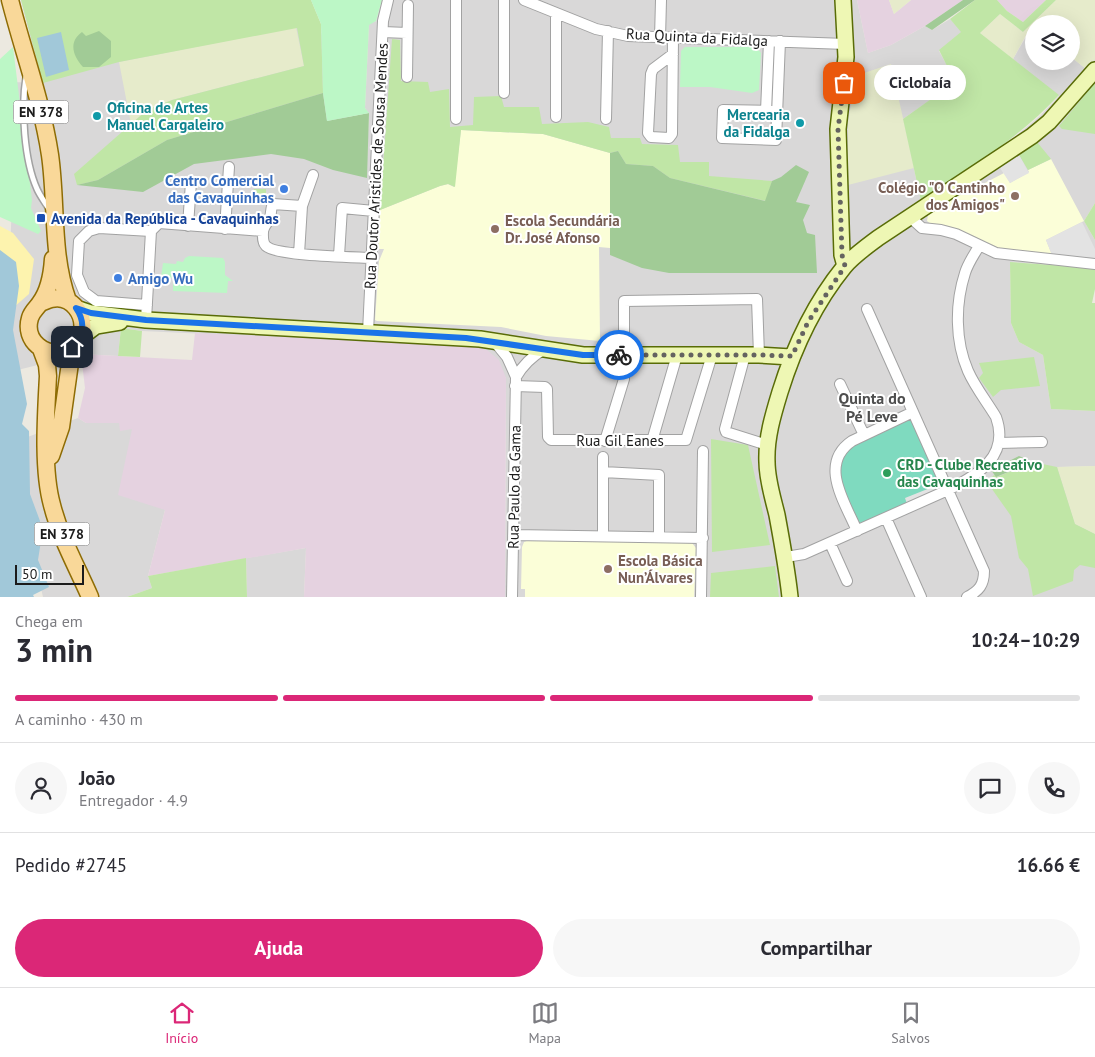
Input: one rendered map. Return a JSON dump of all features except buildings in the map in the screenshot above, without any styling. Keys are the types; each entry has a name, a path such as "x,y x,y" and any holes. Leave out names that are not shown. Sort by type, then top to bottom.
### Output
{"main road":[{"name":"EN 378","path":"10,0 48,145 53,182 60,273 72,305 83,321 70,363 61,427 47,467"},
{"name":"EN 378","path":"55,222 52,271 40,303 29,319 29,330 33,341 41,349 47,366 48,489 55,516 90,597"},
{"path":"40,303 56,298 72,305"},
{"path":"41,349 57,353 76,344"}],"street":[{"name":"Rua Doutor Aristides de Sousa Mendes","path":"368,332 383,32 388,0"},
{"path":"456,0 456,119"},
{"path":"504,0 504,93"},
{"name":"Rua Quinta da Fidalga","path":"524,0 596,29 628,36 846,44"},
{"path":"660,38 661,0"},
{"path":"842,0 846,44 845,72 838,129 842,255 845,266"},
{"path":"407,77 408,5"},
{"path":"556,13 556,117"},
{"path":"606,120 608,31"},
{"path":"383,32 408,33"},
{"path":"673,38 673,54 672,134 669,138 651,137 648,133 651,74 653,69 673,54"},
{"path":"768,41 772,111 776,140 722,138 723,110 772,111"},
{"path":"772,111 780,42"},
{"path":"790,597 786,557 769,478 767,445 772,418 792,356 808,322 845,266 867,246 1032,136 1049,122 1095,70"},
{"path":"225,228 229,167"},
{"path":"299,254 302,206 314,175"},
{"path":"188,226 191,182"},
{"path":"302,206 273,204 263,231 263,241 266,246 299,254 372,258"},
{"path":"339,256 342,208 374,211"},
{"path":"910,217 922,228 956,234 996,253 1095,264"},
{"path":"147,312 96,301 84,292 77,275 79,241 89,231 99,228 151,231 159,224 263,231"},
{"path":"147,312 151,231"},
{"path":"786,557 804,554 948,490 971,478 993,458 999,443 1000,434 996,417 968,370 959,335 958,310 961,289 968,266 979,246"},
{"path":"605,441 624,379 624,301 757,299 752,355 725,429 726,432 767,445"},
{"path":"72,305 91,313 147,312 368,332 466,338 583,355 792,356"},
{"path":"867,309 984,571 982,586 977,592 967,597"},
{"path":"76,344 96,326 147,312"},
{"name":"Rua Paulo da Gama","path":"494,341 507,357 515,381 512,597"},
{"path":"515,381 532,357 543,350"},
{"path":"652,441 677,355"},
{"name":"Rua Gil Eanes","path":"515,381 546,387 548,390 549,440 686,440 712,355"},
{"path":"840,384 864,435"},
{"path":"857,531 836,481 834,469 836,460 845,446 913,412"},
{"path":"999,443 1042,442"},
{"path":"701,597 703,450"},
{"path":"603,456 603,536"},
{"path":"603,472 659,475 659,537"},
{"path":"886,518 921,597"},
{"path":"513,535 702,538"},
{"path":"830,543 847,581"}],"shaded area":[{"path":"21,0 311,0 366,178 369,114 365,108 369,24 376,21 382,0 857,0 868,53 891,45 925,26 932,30 950,19 962,32 939,51 956,82 903,119 921,201 1005,145 1040,116 1059,96 1027,70 1080,70 1080,64 1086,69 1095,59 1095,203 1084,221 1095,240 1095,268 1010,262 1011,323 1019,342 1043,355 1051,409 1095,411 1095,466 1058,467 1075,524 1095,534 1095,597 505,597 506,378 472,346 142,331 121,328 118,356 81,354 6,373 12,198 11,82 42,83"},
{"path":"857,0 889,0 894,14 911,0 963,0 925,26 891,45 868,53"},
{"path":"889,0 911,0 894,14"},
{"path":"997,0 1046,0 1030,15 1025,15 1023,22 1007,11"},
{"path":"1056,0 1095,0 1095,59 1086,69 1080,64 1080,15 1041,15"},
{"path":"1000,14 1023,32 1025,30 1025,37 1013,59 980,33"},
{"path":"296,27 304,66 172,100 147,110 131,124 119,62"},
{"path":"1025,38 1025,69 1013,59"},
{"path":"891,64 914,168 848,185 848,122 854,88 861,74"},
{"name":"Escola Secundária Dr. José Afonso","path":"461,130 543,134 610,153 610,248 599,247 600,341 546,336 501,327 375,320 379,261 384,249 378,249 380,210 440,186 448,184 454,187"},
{"path":"1019,155 1029,173 1010,183 1000,168"},
{"name":"Colégio \"O Cantinho dos Amigos\"","path":"1051,159 1084,221 1046,240 1052,255 1000,250 966,233 948,226 931,224 927,221 928,215 980,183 981,185 1004,173 1010,183 1029,172 1028,170"},
{"path":"1082,222 1095,249 1095,258 1052,255 1046,240"},
{"path":"195,333 472,346 487,350 499,360 506,378 505,597 304,597 306,548 148,576 165,510 118,495 132,429 120,431 119,423 86,423 78,418 85,388 81,354 192,360"},
{"path":"78,418 86,423 119,423 132,429 165,510 148,576 152,588 127,597 43,597 33,555 25,438"},
{"path":"1095,466 1095,534 1075,524 1057,467"},
{"path":"935,486 937,491 907,504 905,498"},
{"name":"Escola Básica Nun’Álvares","path":"529,540 692,543 696,548 694,597 525,597 525,589 521,589 522,547 524,542"},
{"path":"306,548 304,597 247,597 246,558"}],"green space":[{"path":"21,0 311,0 321,24 323,93 167,140 98,180 77,185 74,174 147,110 172,100 304,66 297,28 119,62 43,83"},
{"path":"311,0 382,0 376,21 369,25 365,108 369,113 327,121 323,93 321,24"},
{"path":"963,0 975,0 932,30 925,26"},
{"path":"975,0 997,0 1007,11 1023,22 1025,20 1025,30 1023,32 1000,14 980,33 1059,95 1044,111 1011,139 921,201 903,119 955,82 939,50 961,32 950,19"},
{"path":"1046,0 1056,0 1041,15 1030,15"},
{"path":"99,31 111,41 111,57 99,67 83,67 75,54 75,40 82,32 86,36"},
{"path":"392,39 400,40 401,81 428,82 430,92 449,89 450,127 473,125 474,97 501,96 504,107 539,107 542,124 588,122 609,127 611,138 640,138 642,144 678,145 680,162 709,162 709,176 772,181 766,201 670,178 653,166 626,164 618,151 610,153 543,134 461,130 455,187 448,184 440,186 380,210"},
{"path":"13,47 32,200 31,208 41,231 38,234 0,217 0,59"},
{"path":"685,47 756,47 761,53 759,90 752,93 710,87 680,87 681,51"},
{"path":"1095,83 1095,134 1062,129 1059,126"},
{"path":"323,93 327,121 369,113 367,178 333,170 304,159 271,154 194,164 143,192 77,185 98,180 167,140"},
{"path":"1037,142 1051,159 1028,170 1019,155"},
{"path":"618,151 626,164 653,166 670,178 765,201 772,181 781,177 796,165 809,172 796,202 810,205 803,220 807,233 815,235 817,273 669,273 642,268 610,255 610,153"},
{"path":"254,189 266,189 266,200 253,199"},
{"path":"1095,203 1095,240 1084,221"},
{"path":"189,256 223,258 225,262 225,275 233,281 228,281 227,293 173,291 173,278 161,277 163,263 176,264 177,261 183,262"},
{"path":"1010,262 1095,268 1095,289 1092,303 1095,303 1095,411 1051,409 1043,355 1019,342 1011,323"},
{"path":"121,328 142,331 140,357 118,356"},
{"path":"1034,357 1040,386 1001,390 993,397 979,378 983,373 979,363"},
{"name":"CRD - Clube Recreativo das Cavaquinhas","path":"908,420 912,421 942,486 940,489 862,524 856,519 839,480 838,468 842,457 850,448 873,434"},
{"path":"711,439 748,445 770,545 712,552"},
{"path":"1019,456 1033,462 996,477 991,470"},
{"path":"1033,462 1057,467 1075,524 1095,534 1095,568 1080,565 1074,570 1073,581 1033,596 1028,569 1019,558 1011,516 987,482 994,475 997,477"},
{"path":"246,558 247,597 127,597 152,588 148,576"},
{"path":"775,566 779,597 710,597 711,573"}],"sand":[{"path":"0,226 13,233 34,259 29,294 13,308 0,258"}],"water":[{"path":"61,32 69,70 46,77 37,38"},
{"path":"0,250 16,262 19,286 13,330 27,404 22,424 29,431 30,494 40,521 39,533 35,533 34,540 41,541 38,560 49,587 33,595 34,597 0,597"}],"way so far":[{"path":"619,355 792,356 808,322 845,266 842,255 838,129 844,83"}],"place":[{"name":"Ciclobaía","path":"844,83"},
{"name":"Oficina de Artes Manuel Cargaleiro","path":"97,116"},
{"name":"Mercearia da Fidalga","path":"800,123"},
{"name":"Centro Comercial das Cavaquinhas","path":"284,189"},
{"name":"Colégio \"O Cantinho dos Amigos\"","path":"1015,196"},
{"name":"Avenida da República - Cavaquinhas","path":"41,218"},
{"name":"Escola Secundária Dr. José Afonso","path":"495,229"},
{"name":"Amigo Wu","path":"118,278"},
{"name":"CRD - Clube Recreativo das Cavaquinhas","path":"887,473"},
{"name":"Escola Básica Nun’Álvares","path":"608,569"}],"district":[{"name":"Quinta do Pé Leve","path":"872,407"}],"route":[{"path":"72,347 78,342 82,331 83,321 81,314 76,308 91,313 146,320 466,338 583,355 619,355"}]}
